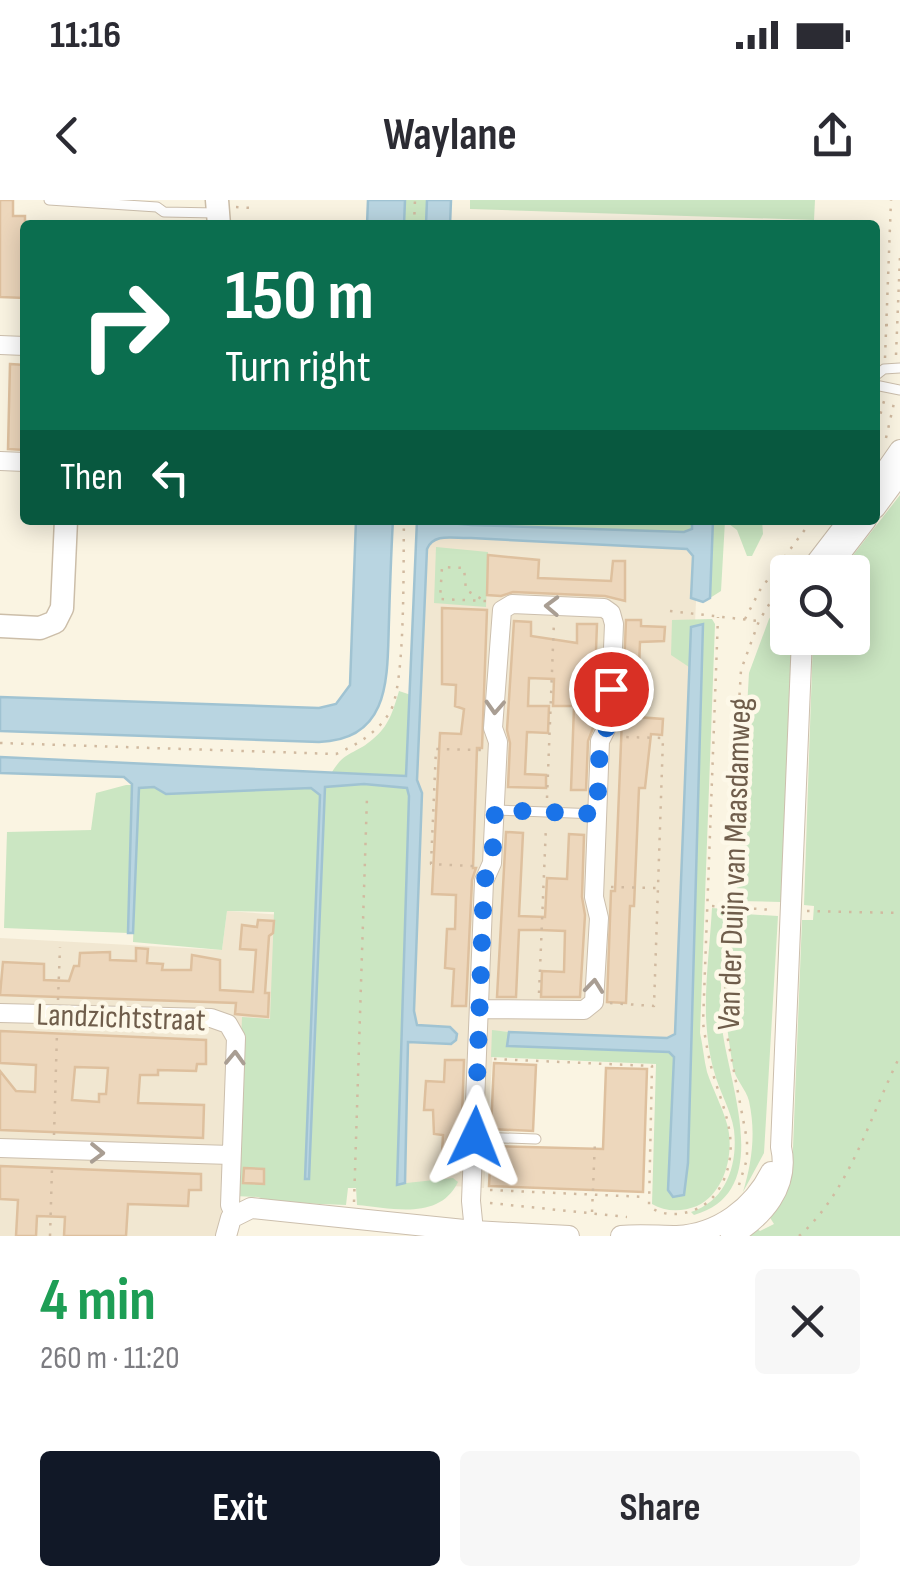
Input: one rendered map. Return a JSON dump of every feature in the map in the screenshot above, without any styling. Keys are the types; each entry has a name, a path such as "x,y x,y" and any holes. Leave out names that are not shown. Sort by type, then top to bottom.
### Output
{"main road":[{"path":"0,626 40,628 56,622 62,608 66,525"}],"street":[{"path":"880,479 900,450"},
{"path":"880,501 900,474"},
{"path":"814,555 844,525"},
{"path":"839,555 862,525"},
{"path":"474,1230 471,1195 484,881 491,866 498,751 494,728 494,606 604,608 611,613 614,624 610,721 602,736 597,814 594,1002 584,1010 480,1008"},
{"name":"Van der Duijn van Maasdamweg","path":"730,1236 762,1213 772,1200 784,1169 781,1147 801,655"},
{"name":"Landzichtstraat","path":"0,1013 211,1018 228,1024 236,1038 231,1155"},
{"name":"Van der Duijn van Maasdamweg","path":"622,1236 689,1235 722,1223 750,1204 762,1189 781,1147"},
{"path":"0,1148 231,1155 230,1204 234,1214"},
{"path":"226,1236 234,1214 251,1208 570,1236"}],"lane":[{"path":"49,200 157,208 164,212 217,213"},
{"path":"880,372 900,368"},
{"path":"880,387 900,390"},
{"path":"495,810 597,814"},
{"path":"475,1137 536,1140"}],"path":[{"path":"880,372 886,326 891,200"},
{"path":"880,308 886,309"},
{"path":"880,326 897,325"},
{"path":"880,387 880,421"},
{"path":"0,743 336,754 362,743 392,710 398,681 404,525"},
{"path":"745,620 760,590 808,525"},
{"path":"442,567 464,568 466,590 494,606 440,599 442,567"},
{"name":"Van der Duijn van Maasdamweg","path":"737,1191 747,1159 747,1140 725,1024 727,907 741,670 759,621 770,607"},
{"path":"670,611 759,621"},
{"path":"478,1058 652,1066 648,1197 654,1211 692,1211 710,1201 721,1188 732,1147 731,1127 710,1064 703,1022 718,617"},
{"path":"594,1002 654,1006 663,738 602,736"},
{"path":"491,866 431,864 436,749 498,751"},
{"path":"353,1218 367,797"},
{"path":"594,886 658,888"},
{"path":"50,1236 60,948"},
{"path":"799,1236 817,1220 845,1174 900,1056"},
{"path":"592,1214 596,1141"},
{"path":"471,1195 648,1197"},
{"path":"471,1195 636,1218"}],"shaded area":[{"path":"418,528 699,535 676,1042 494,1031 484,1188 405,1183 416,803"},
{"path":"227,911 283,915 275,1026 230,1236 0,1236 0,938 222,950"}],"green space":[{"path":"405,200 427,200 426,220 404,220"},
{"path":"470,200 815,200 814,220 470,209"},
{"path":"900,495 900,1236 740,1236 754,1226 760,1231 774,1224 769,1216 784,1197 792,1173 802,920 813,920 814,906 804,905 812,655 870,655 870,555 853,555"},
{"path":"478,525 692,525 684,532"},
{"path":"713,525 725,525 721,591 710,598"},
{"path":"730,525 762,525 763,534 752,556 747,556 737,530"},
{"path":"436,547 488,552 486,607 434,603"},
{"path":"712,619 715,624 700,1033 707,1072 727,1124 730,1147 726,1171 715,1192 697,1206 674,1210 652,1204 656,1064 491,1057 492,1030 509,1032 507,1045 669,1052 674,1056 684,1194 697,855 691,627 689,667 671,655 672,620"},
{"path":"769,619 770,655 793,655 781,902 736,901 749,673"},
{"path":"399,691 411,695 406,776 331,774 341,761 383,729"},
{"path":"364,784 407,788 409,796 397,1184 453,1178 458,1182 439,1202 414,1209 357,1205 356,1188 348,1188 346,1205 235,1196 242,1017 270,1019 274,912 227,911 222,950 133,942 138,788 154,787 166,794 311,788 320,795 305,1178 309,1179 324,787"},
{"path":"132,785 128,933 4,928 7,832 91,830 96,793"},
{"path":"712,908 724,909 721,1017 736,1099 741,1157 734,1182 720,1202 694,1215 691,1212 713,1199 727,1180 735,1143 712,1065 707,1031"},
{"path":"730,913 778,916 764,1153 743,1192 753,1136 748,1097 733,1067 725,1010 724,950"}],"water":[{"path":"368,200 405,200 404,220 367,220"},
{"path":"427,200 451,200 450,220 426,220"},
{"path":"356,525 393,525 385,682 373,717 360,730 319,742 0,731 0,697 319,708 336,704 350,685"},
{"path":"417,525 684,532 692,529 692,525 713,525 710,598 703,602 691,598 693,556 687,549 452,537 430,544 417,780 422,793 414,1011 417,1025 450,1027 457,1034 456,1040 451,1044 408,1042 405,1183 397,1185 409,796 407,788 364,784 325,787 309,1179 305,1179 320,795 311,788 166,794 154,787 139,788 133,933 128,933 132,784 124,777 0,773 0,757 406,776"},
{"path":"703,624 688,1163 684,1195 673,1197 668,1190 674,1057 669,1052 507,1046 509,1032 667,1038 675,1034 691,627"}],"building":[{"path":"0,200 13,200 13,216 25,216 25,220 20,220 20,298 0,297"},
{"path":"10,364 20,365 20,450 8,449"},
{"path":"488,555 539,560 538,578 611,581 613,561 625,561 625,601 605,596 513,592 487,595"},
{"path":"442,608 487,610 466,1006 452,1006 454,969 445,968 447,929 455,929 456,895 432,894 440,733 461,734 464,709 455,706 456,685 442,684"},
{"path":"626,620 641,620 641,626 665,627 664,641 640,642 637,717 663,719 662,735 651,734 645,788 639,788 626,1003 607,1002"},
{"path":"514,621 531,622 531,636 577,643 577,624 597,624 586,790 571,790 574,706 553,706 554,679 529,678 528,706 549,706 548,733 527,732 525,774 546,775 546,788 508,787 507,730"},
{"path":"506,832 523,833 519,916 545,917 547,878 567,879 569,834 584,835 580,997 541,997 542,971 564,972 565,931 519,930 516,997 497,997"},
{"path":"258,920 274,921 269,936 265,993 269,993 268,1017 235,1014 236,1003 0,995 3,962 44,964 44,980 69,981 74,966 79,966 80,953 110,952 110,960 136,961 136,948 148,949 147,963 163,964 162,970 191,970 192,955 220,960 220,990 253,992 256,950 240,949 242,925 257,927"},
{"path":"0,1031 206,1040 206,1064 197,1064 196,1071 158,1070 158,1075 140,1075 138,1103 204,1105 203,1138 0,1130 0,1071 16,1091 35,1092 36,1065 0,1063","holes":["75,1067 108,1068 106,1094 99,1094 99,1102 72,1100"]},
{"path":"445,1060 464,1060 460,1171 441,1170 443,1135 434,1134 433,1110 424,1110 426,1081 444,1082"},
{"path":"494,1063 536,1065 533,1131 491,1129"},
{"path":"606,1068 647,1069 643,1192 489,1186 491,1146 603,1149"},
{"path":"0,1166 201,1174 201,1190 189,1190 188,1206 128,1204 126,1236 64,1236 65,1217 37,1216 36,1236 16,1236 18,1200 0,1199"},
{"path":"244,1168 264,1169 264,1184 243,1183"}],"route":[{"path":"475,1137 484,881 492,863 495,810 597,814 600,741 610,721 611,689"}]}
